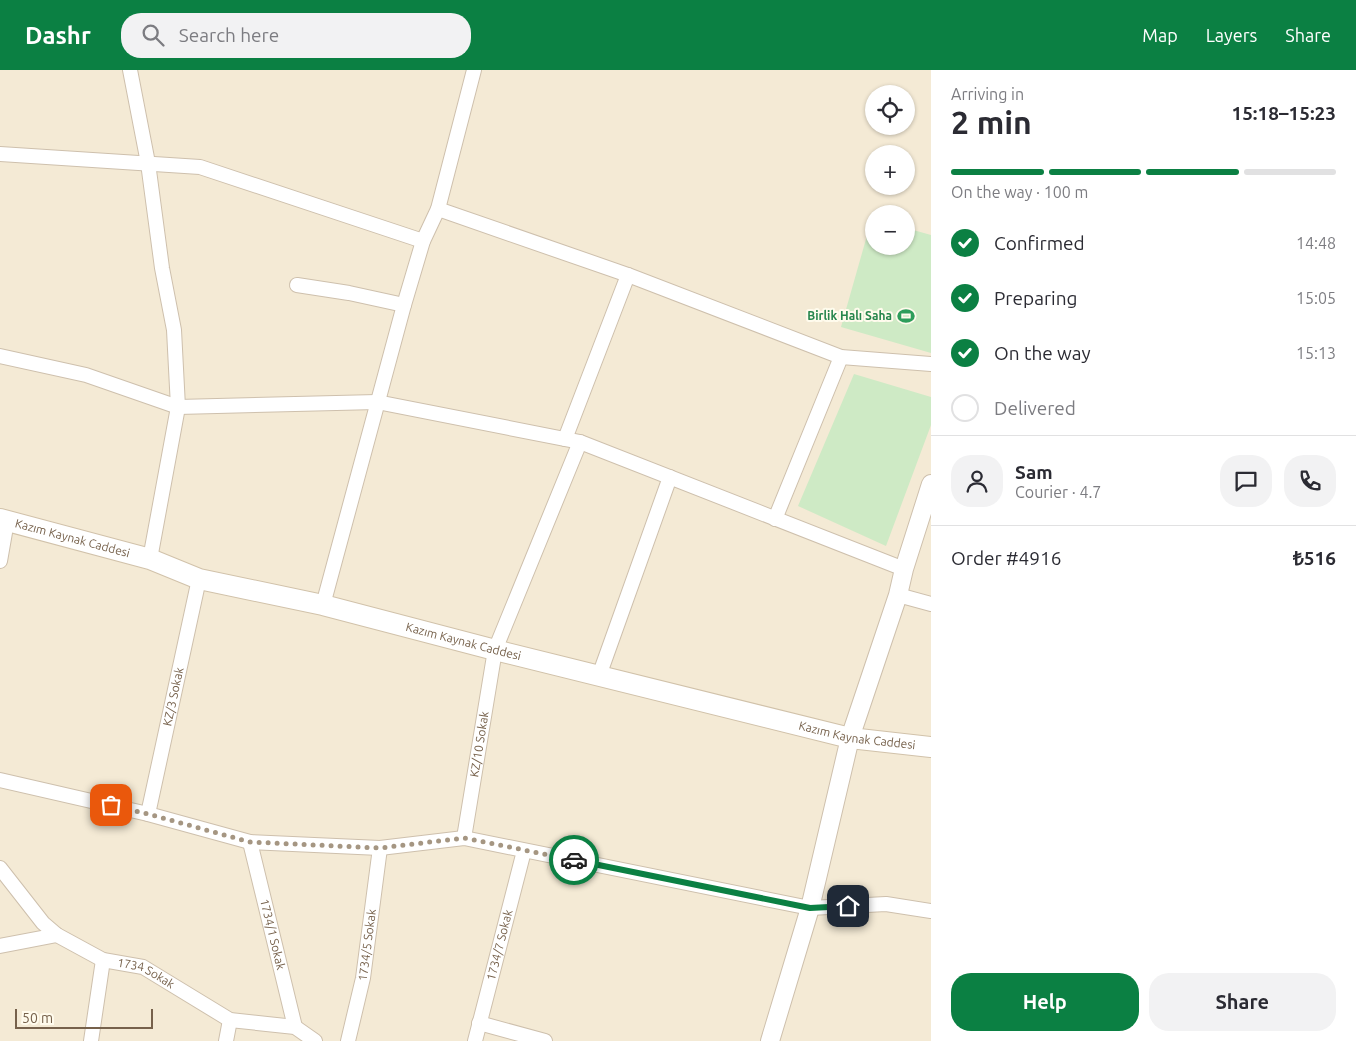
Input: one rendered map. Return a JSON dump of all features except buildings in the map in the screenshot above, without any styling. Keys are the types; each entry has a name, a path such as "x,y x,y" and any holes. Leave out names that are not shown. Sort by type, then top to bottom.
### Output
{"main road":[{"name":"Kazım Kaynak Caddesi","path":"4,520 150,559 199,579 323,605 495,650 850,738 931,748"}],"street":[{"path":"130,70 148,163 162,268 174,330 178,407 150,559"},
{"path":"323,605 404,305 423,241 438,209 474,70"},
{"path":"0,154 200,166 423,241"},
{"path":"438,209 628,275 841,357 931,364"},
{"path":"565,439 628,275"},
{"path":"297,285 349,293 404,305"},
{"path":"0,356 86,375 178,407 377,402 580,442 904,569"},
{"path":"775,519 841,357"},
{"name":"KZ/10 Sokak","path":"464,838 495,650 580,442"},
{"path":"599,676 670,477"},
{"path":"770,1041 810,908 850,738 898,595 904,569 931,484"},
{"path":"0,562 4,520"},
{"name":"KZ/3 Sokak","path":"148,814 199,579"},
{"path":"898,595 931,604"},
{"path":"0,780 148,814 250,842 380,848 464,838 810,908 886,904 931,911"},
{"name":"1734/1 Sokak","path":"250,842 295,1027"},
{"name":"1734/5 Sokak","path":"348,1041 363,978 380,848"},
{"name":"1734/7 Sokak","path":"475,1041 524,851"},
{"name":"1734 Sokak","path":"0,868 43,923 57,935 103,960 143,967 230,1020 295,1027 316,1041"},
{"path":"0,946 57,935"},
{"path":"91,1041 103,960"},
{"path":"226,1041 230,1020"},
{"path":"479,1023 545,1041"}],"shaded area":[{"path":"0,70 931,70 931,1041 0,1041"}],"green space":[{"path":"915,231 931,235 931,353 841,327 865,243 865,255 915,255"},
{"path":"854,374 931,397 931,425 886,546 798,506"}],"way so far":[{"path":"111,805 250,842 380,848 464,838 574,860"}],"place":[{"name":"Birlik Halı Saha","path":"906,316"}],"route":[{"path":"574,860 810,908 848,906"}]}
